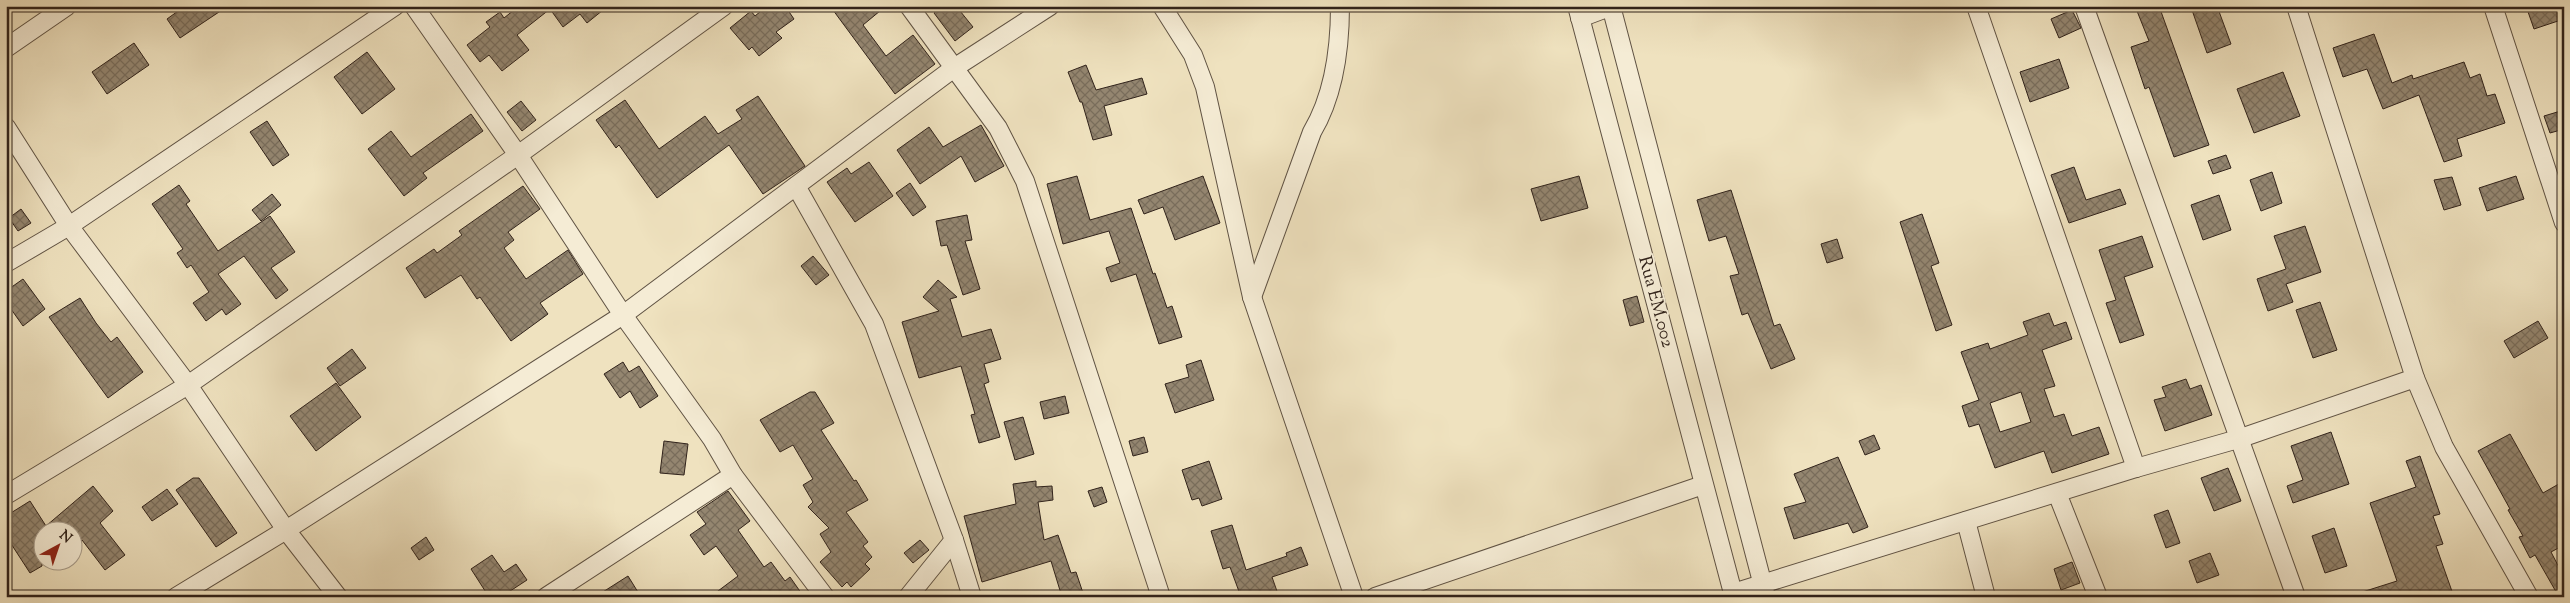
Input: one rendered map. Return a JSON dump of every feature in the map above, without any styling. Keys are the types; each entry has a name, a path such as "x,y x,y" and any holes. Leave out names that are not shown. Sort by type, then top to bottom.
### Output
{"street":[{"path":"6,48 67,6"},
{"path":"6,263 69,226 395,6"},
{"path":"414,6 518,155 623,315 712,439 733,475 825,597"},
{"path":"6,495 188,385 518,155 724,6"},
{"path":"909,6 998,128 1025,181 1161,597"},
{"path":"176,597 286,530 623,315 954,68 1050,6"},
{"path":"1162,6 1193,55 1205,87 1252,297 1354,597"},
{"path":"1252,297 1312,132 1323,114 1340,40 1340,6"},
{"path":"1579,12 1611,6"},
{"name":"Rua EM.002","path":"1611,6 1764,590"},
{"path":"1976,6 2136,468"},
{"path":"2084,6 2296,597"},
{"path":"2296,6 2415,378 2444,447 2529,597"},
{"path":"2493,6 2564,223"},
{"name":"Rua EM.002","path":"1579,12 1703,486 1734,595"},
{"path":"6,127 69,226 188,385 286,530 338,597"},
{"path":"796,186 874,324 954,540 972,597"},
{"path":"1734,595 1764,590 1966,521 2136,468 2238,439 2415,378"},
{"path":"546,597 733,475"},
{"path":"1375,597 1703,486"},
{"path":"2057,493 2098,597"},
{"path":"1966,521 1986,597"},
{"path":"908,597 954,540"}],"building":[{"path":"185,6 228,6 180,38 167,19"},
{"path":"519,6 608,6 587,23 580,14 563,27 550,9 517,35 529,50 502,71 489,55 480,62 467,45 490,27 486,22 500,12 504,18"},
{"path":"767,6 785,6 794,19 776,32 782,38 759,56 752,47 749,50 730,28 751,11 755,16"},
{"path":"830,6 849,6 854,12 861,6 886,6 863,25 886,56 913,35 935,64 895,94"},
{"path":"942,6 956,6 973,27 955,41 934,13"},
{"path":"2149,6 2159,6 2209,145 2174,157 2149,87 2145,89 2131,47 2149,41 2137,11"},
{"path":"2203,6 2217,6 2231,44 2207,53 2192,10"},
{"path":"2526,6 2564,6 2564,19 2534,29"},
{"path":"2072,10 2081,28 2059,38 2051,19"},
{"path":"2374,34 2392,83 2412,75 2413,79 2464,62 2470,78 2480,74 2487,96 2495,94 2505,123 2457,139 2462,156 2444,162 2419,95 2383,109 2367,69 2343,77 2333,48"},
{"path":"134,43 149,65 107,94 92,72"},
{"path":"367,52 395,89 362,114 334,77"},
{"path":"2059,59 2069,88 2030,102 2020,72"},
{"path":"1086,65 1096,90 1142,78 1147,94 1104,106 1112,135 1093,140 1082,102 1080,102 1068,72"},
{"path":"2283,72 2300,116 2254,133 2237,89"},
{"path":"758,96 805,166 763,194 729,145 657,198 619,145 616,148 596,120 625,100 659,149 705,116 718,134 742,119 736,110"},
{"path":"521,101 536,120 522,131 507,112"},
{"path":"2564,110 2564,129 2550,133 2544,116"},
{"path":"471,114 483,131 423,173 427,178 404,196 368,149 391,131 411,157"},
{"path":"267,121 289,155 273,166 250,132"},
{"path":"981,125 1004,166 975,182 961,156 920,184 897,150 929,127 943,147"},
{"path":"2226,155 2231,168 2213,174 2208,161"},
{"path":"869,162 893,196 855,222 827,182 847,168 851,174"},
{"path":"2074,167 2086,200 2120,189 2126,204 2069,223 2051,175"},
{"path":"2272,172 2282,203 2261,211 2250,180"},
{"path":"1077,176 1090,220 1131,208 1153,274 1155,273 1167,308 1172,306 1182,337 1159,344 1136,274 1111,282 1106,268 1120,263 1109,231 1063,244 1047,184"},
{"path":"1203,176 1220,223 1175,240 1163,207 1144,214 1138,200"},
{"path":"1579,176 1588,208 1541,221 1531,189"},
{"path":"2516,176 2524,199 2487,211 2479,188"},
{"path":"2452,177 2461,205 2444,210 2434,180"},
{"path":"910,183 926,207 913,216 896,193"},
{"path":"179,185 190,201 186,204 218,251 270,216 295,252 271,268 288,290 276,299 244,256 218,274 241,304 226,315 222,309 206,321 193,303 209,292 191,265 187,268 177,253 183,249 152,204"},
{"path":"523,186 540,209 508,232 514,240 504,248 526,279 568,250 583,274 540,303 548,314 511,341 480,297 477,299 461,275 425,298 406,268 434,249 437,253 462,235 459,231"},
{"path":"1731,190 1774,326 1780,324 1795,359 1771,369 1748,313 1742,315 1730,276 1739,274 1726,236 1709,241 1697,200"},
{"path":"272,194 281,205 261,221 252,210"},
{"path":"2219,195 2231,230 2203,240 2191,205"},
{"path":"21,209 31,223 18,231 9,218"},
{"path":"1922,214 1939,263 1931,266 1952,325 1936,331 1900,222"},
{"path":"967,215 972,240 965,241 980,289 963,295 947,245 941,246 936,221"},
{"path":"2305,226 2321,272 2286,284 2293,302 2268,311 2257,279 2286,269 2274,236"},
{"path":"2142,236 2153,267 2124,277 2144,335 2120,343 2106,303 2116,300 2099,250"},
{"path":"1837,239 1843,258 1827,263 1821,244"},
{"path":"813,256 829,275 816,285 801,266"},
{"path":"23,279 45,309 23,326 6,302 6,291"},
{"path":"938,280 957,297 950,299 962,337 991,329 1001,359 984,364 989,382 984,384 1000,437 979,443 971,415 975,414 961,366 919,378 902,322 939,311 923,297"},
{"path":"1637,296 1644,322 1630,326 1623,300"},
{"path":"80,298 111,342 117,337 143,372 108,398 49,317"},
{"path":"2320,302 2337,350 2313,358 2296,310"},
{"path":"2049,313 2054,326 2066,322 2072,339 2042,350 2055,386 2044,389 2054,417 2064,414 2072,436 2099,427 2109,454 2052,473 2044,451 1995,468 1979,424 1969,427 1962,406 1979,400 1961,352 1988,343 1990,349 2028,335 2023,322","holes":["2021,392 2031,422 2000,432 1990,403"]},
{"path":"2538,321 2548,338 2514,358 2504,341"},
{"path":"352,349 366,368 340,386 327,368"},
{"path":"1201,360 1214,400 1175,413 1165,384 1189,377 1186,365"},
{"path":"623,362 629,372 639,366 658,396 640,408 630,391 620,398 604,374"},
{"path":"2186,379 2190,389 2201,385 2212,415 2165,431 2154,400 2166,397 2162,387"},
{"path":"336,383 361,417 316,451 290,416"},
{"path":"810,392 815,392 834,423 821,430 868,500 846,512 868,542 863,546 872,557 865,564 870,569 851,587 847,582 842,587 820,562 831,552 820,534 829,528 808,507 813,502 803,485 813,479 793,445 780,452 760,420"},
{"path":"1065,396 1069,413 1044,419 1040,402"},
{"path":"1023,417 1034,454 1015,460 1004,422"},
{"path":"2331,432 2349,484 2293,503 2287,486 2303,480 2291,446"},
{"path":"2510,434 2543,493 2564,481 2564,545 2551,552 2564,577 2564,597 2559,597 2535,555 2530,558 2519,537 2523,536 2508,510 2510,509 2478,451"},
{"path":"1874,435 1880,449 1865,455 1859,441"},
{"path":"1144,437 1148,452 1133,456 1129,441"},
{"path":"664,441 688,444 684,475 660,473"},
{"path":"2420,456 2440,514 2433,516 2443,544 2436,546 2454,597 2357,597 2356,594 2397,581 2370,503 2416,487 2406,461"},
{"path":"1838,457 1868,527 1853,533 1848,523 1794,539 1784,508 1806,502 1794,474"},
{"path":"1209,461 1222,499 1202,506 1199,498 1192,500 1182,470"},
{"path":"2228,468 2241,501 2214,511 2201,478"},
{"path":"193,478 199,478 237,533 216,547 176,490"},
{"path":"1036,481 1036,487 1052,486 1053,500 1038,502 1044,540 1058,535 1071,573 1076,572 1083,593 1062,597 1051,561 982,582 964,516 1016,504 1013,484"},
{"path":"93,486 113,511 100,523 125,555 105,570 82,540 82,520 53,520"},
{"path":"1102,487 1107,502 1094,507 1088,491"},
{"path":"167,489 178,504 152,521 142,507"},
{"path":"728,491 750,521 738,530 764,567 771,562 785,581 790,577 804,597 710,597 738,576 716,546 704,555 690,535 706,524 697,512"},
{"path":"30,501 42,520 32,520 32,570 35,570 30,573 6,536 6,516"},
{"path":"2168,510 2180,543 2166,548 2154,515"},
{"path":"1232,525 1246,570 1287,556 1286,553 1301,547 1308,565 1272,577 1279,597 1241,597 1230,567 1223,569 1211,531"},
{"path":"2334,528 2347,566 2325,573 2312,536"},
{"path":"426,537 434,550 419,560 411,548"},
{"path":"920,540 929,550 913,563 904,553"},
{"path":"2210,553 2219,575 2197,583 2189,561"},
{"path":"492,555 504,572 516,564 527,580 501,597 489,597 471,569"},
{"path":"2072,562 2080,583 2061,590 2054,569"},
{"path":"628,576 641,597 595,597"}]}
